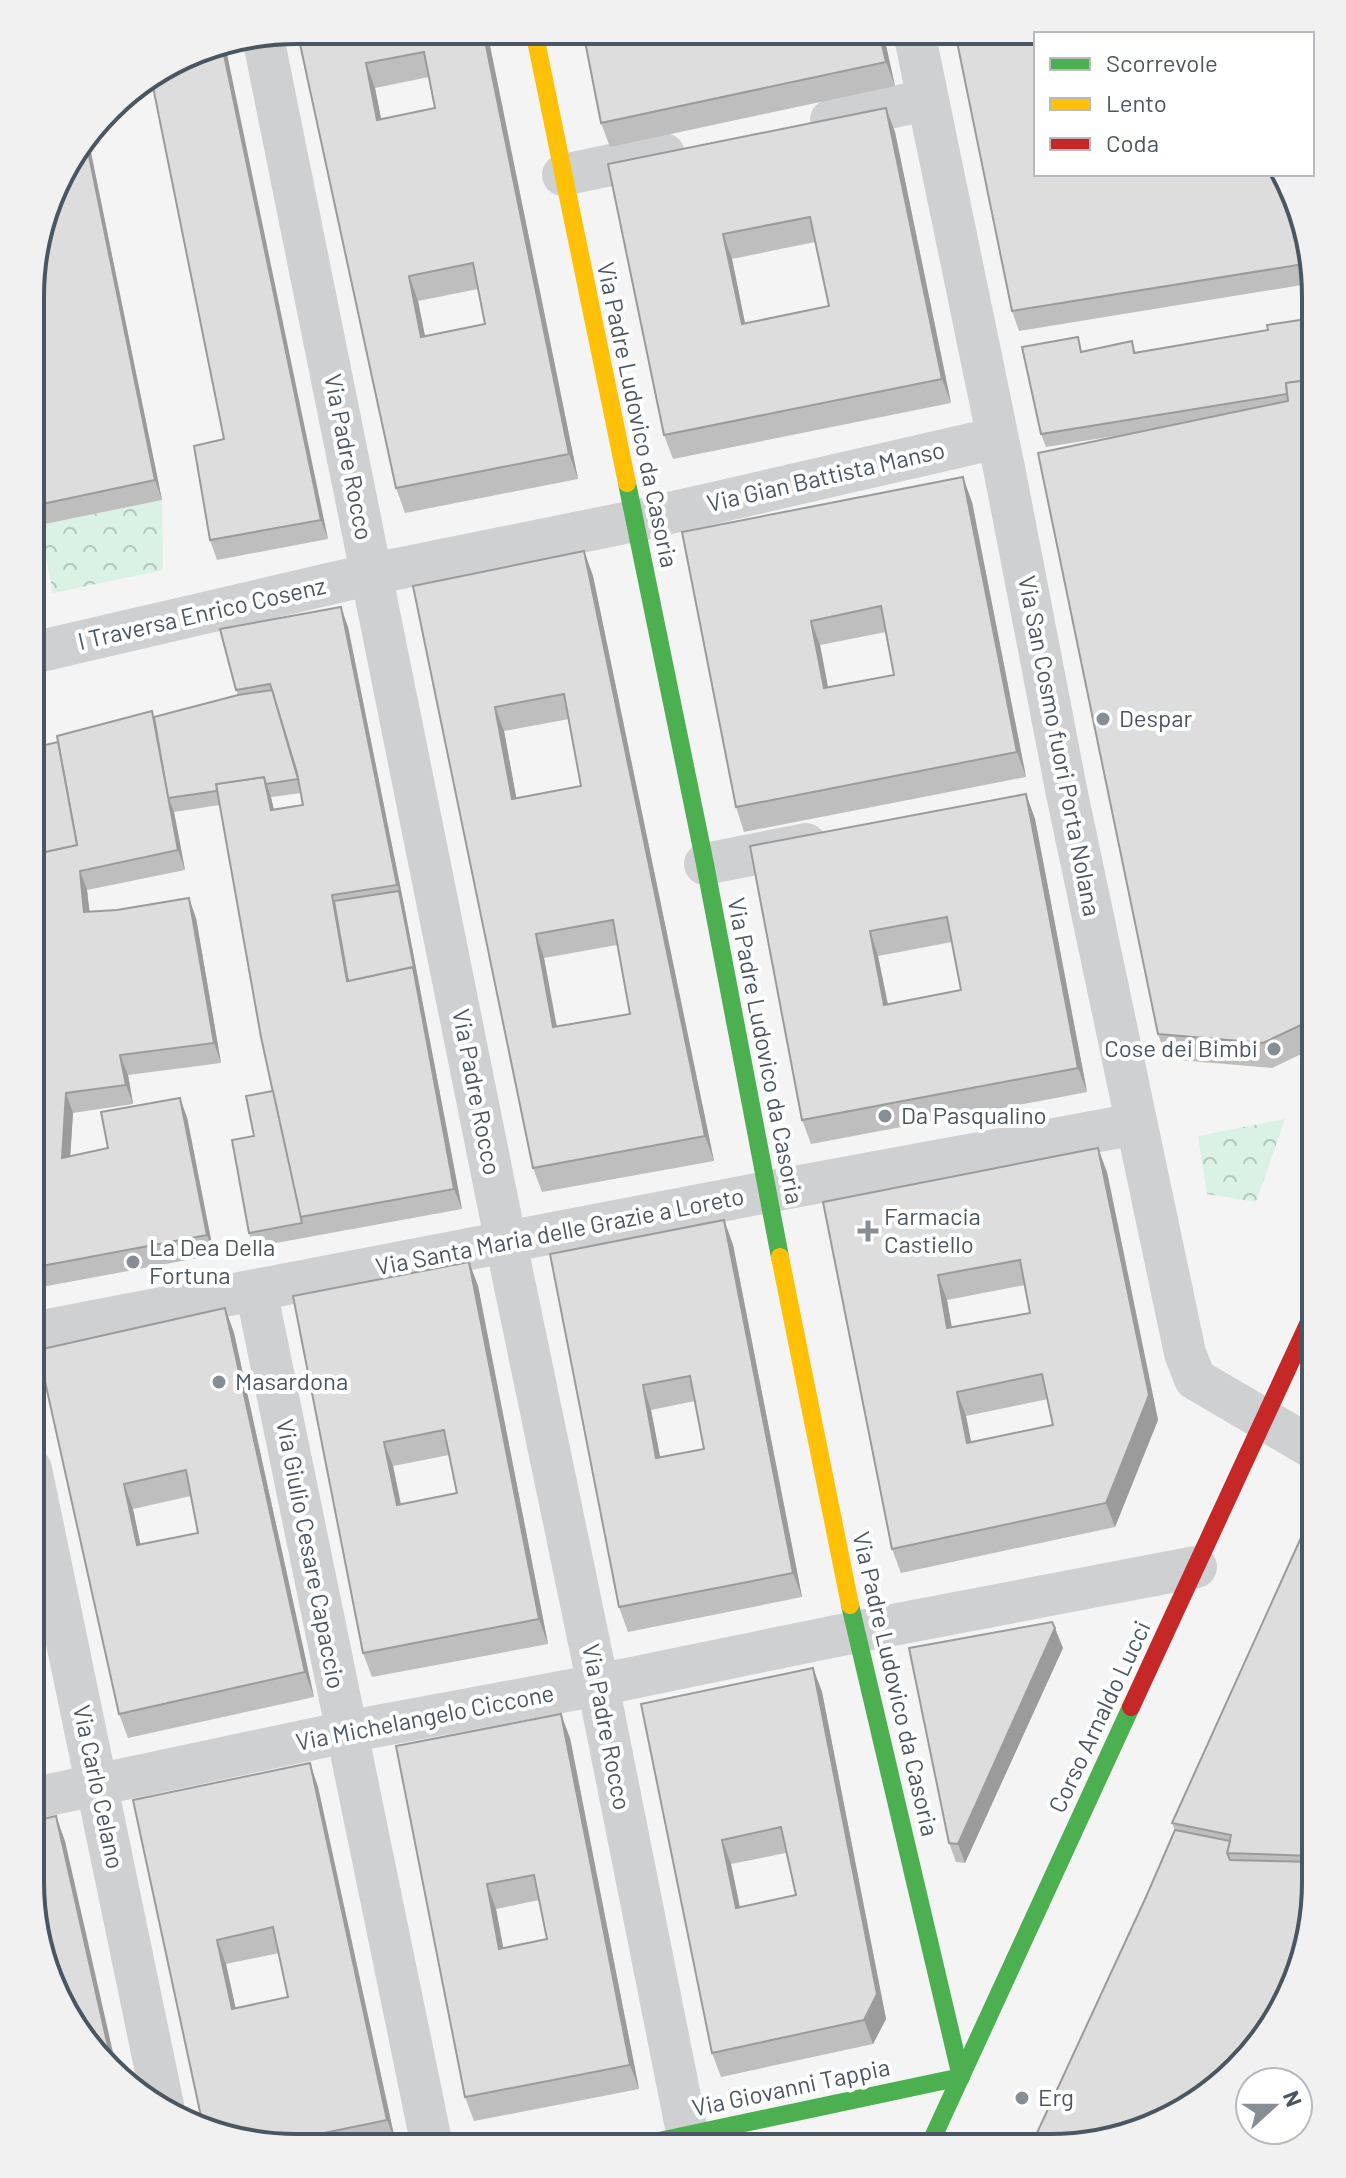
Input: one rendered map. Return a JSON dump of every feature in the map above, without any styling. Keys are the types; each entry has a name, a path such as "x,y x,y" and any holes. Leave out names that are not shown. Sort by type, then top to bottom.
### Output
{"street":[{"name":"Via Padre Ludovico da Casoria","path":"537,44 705,864 767,1192 856,1632 961,2077"},
{"name":"Via San Cosmo fuori Porta Nolana","path":"916,44 1067,794 1185,1353 1195,1379 1301,1442"},
{"name":"Via Padre Rocco","path":"265,46 687,2134"},
{"path":"795,127 927,100"},
{"path":"563,175 702,146"},
{"name":"Via Gian Battista Manso","path":"372,574 635,521 997,438"},
{"name":"I Traversa Enrico Cosenz","path":"44,650 372,574"},
{"path":"1024,802 1067,794"},
{"path":"705,864 842,837"},
{"name":"Via Santa Maria delle Grazie a Loreto","path":"44,1331 1136,1124"},
{"name":"Via Giulio Cesare Capaccio","path":"256,1290 430,2134"},
{"name":"Corso Arnaldo Lucci","path":"935,2134 1301,1340"},
{"name":"Via Carlo Celano","path":"44,1530 161,2094"},
{"name":"Via Michelangelo Ciccone","path":"44,1796 346,1732 1196,1567"},
{"name":"Via Giovanni Tappia","path":"718,2134 961,2077"}],"green space":[{"path":"162,500 163,570 53,593 44,546 44,524"},
{"path":"1285,1119 1256,1202 1207,1194 1198,1136"}],"building":[{"path":"300,44 486,44 569,454 396,488","holes":["424,52 435,108 377,120 366,63","473,263 485,324 421,337 409,276"]},
{"path":"586,44 882,44 886,62 601,123"},
{"path":"957,44 1034,44 1034,176 1271,176 1283,199 1299,265 1012,311"},
{"path":"224,55 321,520 210,540 194,446 224,439 153,89 184,70"},
{"path":"886,108 942,379 664,435 608,164","holes":["810,217 829,306 742,324 723,234"]},
{"path":"89,154 155,480 44,504 46,263 63,199"},
{"path":"1302,320 1302,381 1286,383 1287,394 1041,434 1022,347 1078,337 1081,352 1132,341 1134,353 1268,330 1267,325"},
{"path":"1302,381 1302,1025 1263,1043 1158,1034 1038,453 1288,401 1286,383"},
{"path":"963,477 1017,752 736,807 682,532","holes":["881,606 894,675 824,688 811,621"]},
{"path":"584,551 705,1136 533,1168 413,586","holes":["564,694 581,786 512,799 495,707","613,920 630,1014 553,1027 536,934"]},
{"path":"341,607 397,885 332,895 347,981 413,967 454,1189 300,1217 261,1037 216,784 264,777 271,810 303,805 297,773 270,684 236,690 220,629"},
{"path":"272,690 298,779 266,784 264,777 216,784 217,791 168,798 154,717 238,695"},
{"path":"152,711 178,850 80,871 84,912 189,898 214,1043 120,1055 126,1085 66,1093 62,1158 108,1148 101,1112 180,1098 207,1235 44,1266 44,852 77,845 57,736"},
{"path":"58,742 77,845 44,852 44,745"},
{"path":"1026,794 1078,1068 802,1120 750,846","holes":["947,917 961,990 884,1005 870,931"]},
{"path":"399,891 415,973 413,967 348,981 334,901"},
{"path":"273,1091 302,1223 249,1233 232,1140 254,1136 246,1096"},
{"path":"1098,1148 1149,1395 1106,1503 892,1549 823,1202","holes":["1020,1260 1030,1313 947,1328 938,1275","1042,1374 1053,1425 967,1443 957,1392"]},
{"path":"724,1220 793,1573 619,1607 550,1254","holes":["690,1376 704,1449 656,1458 643,1385"]},
{"path":"469,1262 539,1619 363,1653 293,1296","holes":["444,1430 457,1493 397,1505 384,1442"]},
{"path":"225,1308 305,1672 119,1714 44,1377 44,1349","holes":["186,1470 198,1533 137,1545 124,1484"]},
{"path":"1301,1537 1301,1856 1227,1853 1231,1835 1172,1823"},
{"path":"1052,1622 1055,1628 958,1844 949,1843 909,1648"},
{"path":"813,1668 877,1994 864,2020 712,2053 641,1704","holes":["781,1827 796,1895 736,1908 722,1840"]},
{"path":"561,1714 630,2065 465,2097 396,1746","holes":["534,1875 547,1939 499,1949 487,1884"]},
{"path":"310,1763 387,2120 319,2134 296,2134 263,2132 201,2116 133,1800","holes":["273,1927 288,1997 232,2009 217,1940"]},
{"path":"56,1816 109,2050 78,2008 63,1979 53,1948 46,1915 44,1819"},
{"path":"1175,1830 1230,1841 1227,1853 1230,1860 1301,1862 1297,1931 1283,1979 1250,2036 1228,2060 1204,2082 1147,2115 1099,2129 1036,2134"}],"traffic: fast":[{"path":"627,483 705,864 780,1257"},
{"path":"692,2134 961,2077 850,1605"},
{"path":"934,2134 1131,1707"}],"traffic: slow":[{"path":"537,44 627,483"},
{"path":"780,1257 850,1605"}],"traffic: jam":[{"path":"1131,1707 1301,1339"}],"place":[{"name":"Despar","path":"1103,719"},
{"name":"Cose dei Bimbi","path":"1274,1049"},
{"name":"Da Pasqualino","path":"885,1116"},
{"name":"Farmacia Castiello","path":"868,1231"},
{"name":"La Dea Della Fortuna","path":"133,1262"},
{"name":"Masardona","path":"219,1382"},
{"name":"Erg","path":"1022,2098"}]}
